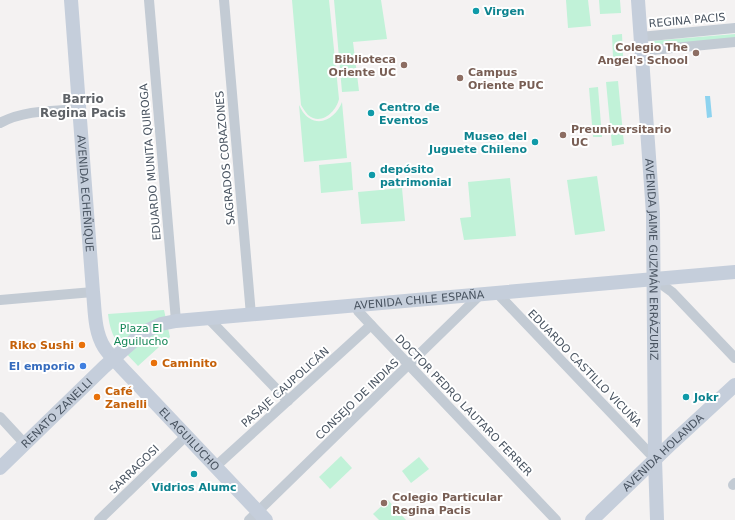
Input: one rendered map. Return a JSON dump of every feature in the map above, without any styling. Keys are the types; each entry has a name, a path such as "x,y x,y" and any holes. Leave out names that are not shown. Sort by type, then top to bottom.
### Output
{"street":[{"name":"AVENIDA ECHEÑIQUE","path":"71,0 93,292 98,333 103,345 113,358"},
{"name":"EDUARDO MUNITA QUIROGA","path":"148,0 176,321"},
{"name":"SAGRADOS CORAZONES","path":"224,0 251,315"},
{"name":"AVENIDA JAIME GUZMÁN ERRÁZURIZ","path":"638,0 653,214 655,459 657,520"},
{"name":"REGINA PACIS","path":"640,36 735,28"},
{"path":"642,52 735,42"},
{"path":"0,123 25,114 79,108"},
{"name":"AVENIDA CHILE ESPAÑA","path":"113,358 148,330 161,324 176,321 735,272"},
{"path":"654,279 672,292 735,358"},
{"path":"0,300 93,292"},
{"name":"EDUARDO CASTILLO VICUÑA","path":"497,293 655,459"},
{"name":"CONSEJO DE INDIAS","path":"258,517 480,295"},
{"name":"DOCTOR PEDRO LAUTARO FERRER","path":"356,306 358,311 371,325 556,520"},
{"path":"209,318 288,401"},
{"name":"PASAJE CAUPOLICÁN","path":"215,467 371,325"},
{"name":"EL AGUILUCHO","path":"113,358 215,467 258,517"},
{"name":"RENATO ZANELLI","path":"0,468 113,358"},
{"name":"AVENIDA HOLANDA","path":"592,520 735,385"},
{"path":"0,417 25,444"},
{"name":"SARRAGOSI","path":"98,520 186,436"}],"green space":[{"path":"292,0 329,0 339,99 335,109 323,118 313,118 307,114 301,105"},
{"path":"334,0 381,0 387,39 353,42 359,91 342,92"},
{"path":"566,0 588,0 591,26 568,28"},
{"path":"599,0 620,0 621,13 600,14"},
{"path":"622,34 623,56 613,57 612,35"},
{"path":"735,34 735,38 651,46 649,44 650,41"},
{"path":"618,81 624,144 612,146 606,82"},
{"path":"598,87 602,137 593,137 589,88"},
{"path":"342,102 347,158 304,162 299,105 307,117 319,121 333,115 340,107"},
{"path":"351,162 353,190 321,193 319,165"},
{"path":"597,176 605,231 575,235 567,180"},
{"path":"510,178 516,236 464,240 460,218 471,217 468,182"},
{"path":"402,188 405,221 361,224 358,192"},
{"name":"Plaza El Aguilucho","path":"164,310 170,337 138,366 114,337 109,323 108,314"},
{"path":"341,456 352,468 330,489 319,477"},
{"path":"419,457 429,469 411,483 402,471"},
{"name":"Colegio Particular Regina Pacis","path":"388,500 406,520 379,520 373,514"}],"water":[{"path":"705,96 710,96 712,117 707,118"}],"place":[{"name":"Virgen","path":"476,11"},
{"name":"Colegio The Angel's School","path":"696,53"},
{"name":"Biblioteca Oriente UC","path":"404,65"},
{"name":"Campus Oriente PUC","path":"460,78"},
{"name":"Centro de Eventos","path":"371,113"},
{"name":"Preuniversitario UC","path":"563,135"},
{"name":"Museo del Juguete Chileno","path":"535,142"},
{"name":"depósito patrimonial","path":"372,175"},
{"name":"Riko Sushi","path":"82,345"},
{"name":"Caminito","path":"154,363"},
{"name":"El emporio","path":"83,366"},
{"name":"Café Zanelli","path":"97,397"},
{"name":"Jokr","path":"686,397"},
{"name":"Vidrios Alumc","path":"194,474"},
{"name":"Colegio Particular Regina Pacis","path":"384,503"}],"district":[{"name":"Barrio Regina Pacis","path":"83,106"}]}
